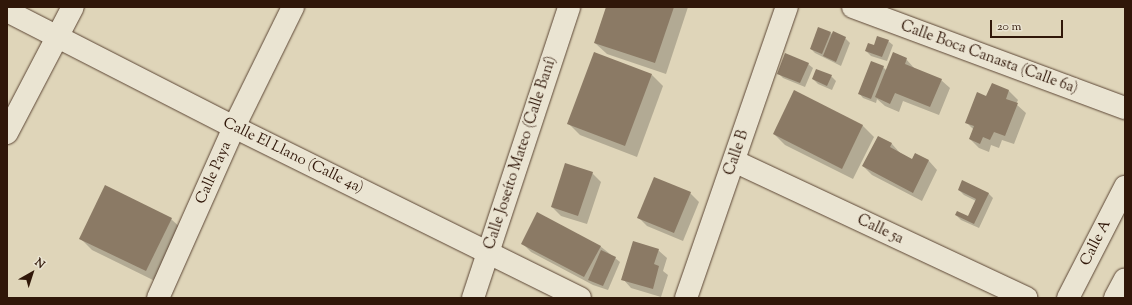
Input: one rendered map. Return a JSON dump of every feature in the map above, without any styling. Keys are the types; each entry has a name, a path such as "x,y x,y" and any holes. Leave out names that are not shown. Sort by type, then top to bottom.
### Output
{"street":[{"path":"7,133 73,7"},
{"name":"Calle Paya","path":"158,298 234,127 293,7"},
{"name":"Calle Joseíto Mateo (Calle Baní)","path":"473,298 569,7"},
{"name":"Calle B","path":"686,298 788,7"},
{"name":"Calle Boca Canasta (Calle 6a)","path":"853,7 1125,108"},
{"name":"Calle El Llano (Calle 4a)","path":"7,11 234,127 580,298"},
{"name":"Calle 5a","path":"734,161 1026,298"},
{"name":"Calle A","path":"1068,298 1125,188"},
{"path":"1116,298 1125,279"}],"building":[{"path":"606,7 674,7 655,63 594,43"},
{"path":"818,27 831,32 822,54 810,49"},
{"path":"833,31 846,37 836,62 823,56"},
{"path":"877,36 889,40 882,57 865,51 868,43 874,45"},
{"path":"594,52 652,74 625,146 567,124"},
{"path":"893,52 907,58 905,64 942,79 930,107 895,93 890,104 875,97"},
{"path":"785,53 809,63 800,83 777,74"},
{"path":"871,61 884,66 871,99 858,94"},
{"path":"816,69 832,75 827,86 812,79"},
{"path":"992,83 1009,90 1006,99 1018,103 1005,136 994,132 990,140 983,137 980,144 969,139 974,126 965,123 977,92 986,96"},
{"path":"794,90 863,125 842,169 773,134"},
{"path":"878,136 892,143 890,147 912,159 915,153 929,160 913,193 862,166"},
{"path":"565,163 593,172 578,216 551,207"},
{"path":"654,177 691,192 674,233 637,218"},
{"path":"962,180 989,193 974,224 955,215 957,211 968,216 976,199 958,190"},
{"path":"105,185 172,218 146,271 79,239"},
{"path":"537,212 601,246 584,277 521,244"},
{"path":"633,241 659,249 654,264 659,266 653,289 621,280"},
{"path":"601,250 616,257 603,286 588,280"}]}
